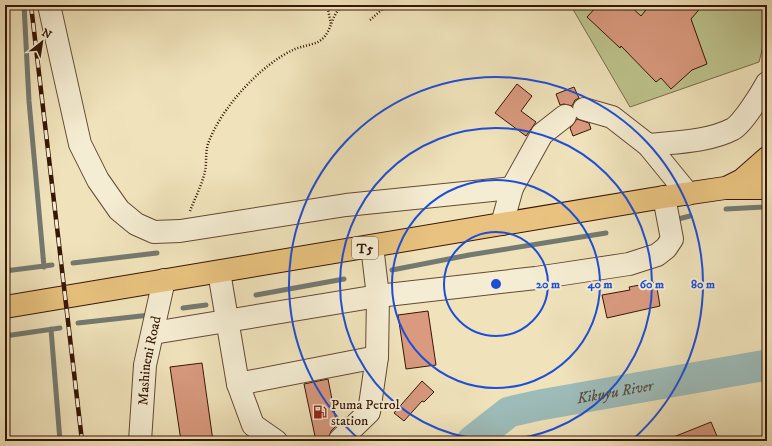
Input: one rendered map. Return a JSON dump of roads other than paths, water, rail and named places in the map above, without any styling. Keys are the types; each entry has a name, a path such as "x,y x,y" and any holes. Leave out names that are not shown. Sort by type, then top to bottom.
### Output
{"highway":[{"name":"T5","path":"725,188 742,180 767,158"},
{"name":"T5","path":"5,307 664,197 725,188 767,188"}],"street":[{"path":"49,5 80,144 98,180 119,210 136,224 154,232 180,231 346,205 512,188"},
{"path":"648,145 702,139 734,129 758,99 767,82"},
{"path":"502,224 512,188 542,134 574,112 612,117 648,145 688,194"},
{"path":"153,333 228,322 378,296 629,264 657,255 666,248 672,239 664,197"},
{"path":"340,440 369,412 377,357 378,296 372,246"},
{"path":"219,272 238,384 253,426 276,441"},
{"name":"Mashineni Road","path":"140,441 144,380 164,280"},
{"path":"238,384 377,357"}],"waterway":[{"path":"24,5 29,101 44,267"},
{"path":"726,209 764,207 767,204"},
{"path":"674,220 690,216"},
{"path":"392,270 469,255 606,233"},
{"path":"73,263 157,253"},
{"path":"5,271 52,265"},
{"path":"256,295 344,279"},
{"path":"183,308 206,305"},
{"path":"78,323 150,315"},
{"path":"5,336 60,328"},
{"path":"51,329 60,441"},
{"name":"Kikuyu River","path":"472,441 509,412 540,405 767,365"}],"railway":[{"path":"31,5 82,441"}],"place":[{"name":"Puma Petrol station","path":"320,412"}]}
